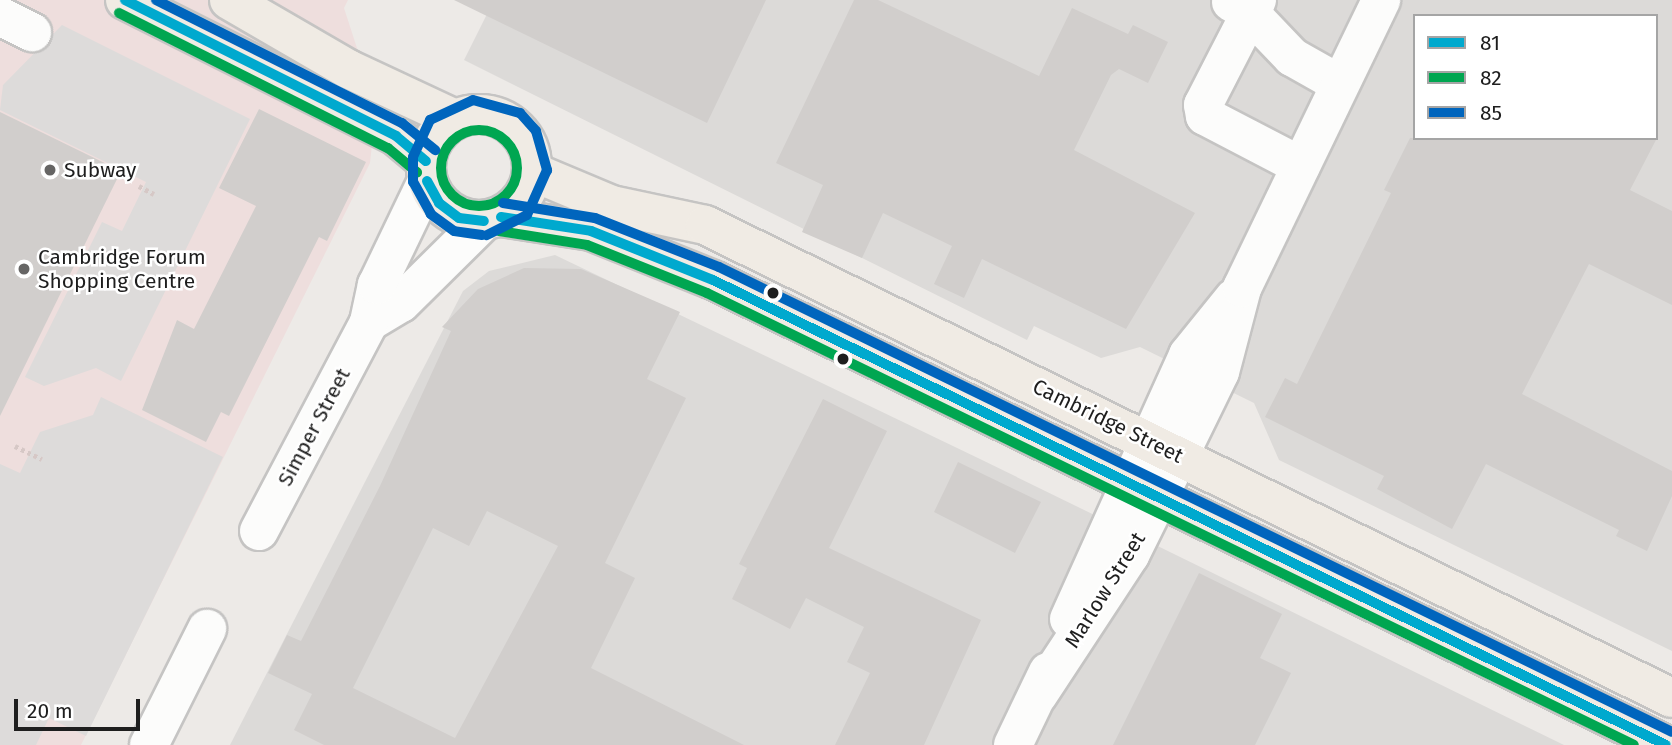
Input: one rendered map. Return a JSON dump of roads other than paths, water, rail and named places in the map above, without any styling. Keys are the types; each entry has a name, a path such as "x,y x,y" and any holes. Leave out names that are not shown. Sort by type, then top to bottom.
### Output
{"main road":[{"path":"125,0 396,136 426,171 439,203 459,218 493,219 517,206 533,172 531,154 510,123 483,115 455,119 441,129 426,171"},
{"path":"229,0 348,69 455,119"},
{"name":"Cambridge Street","path":"533,172 612,205 705,225 1672,698"},
{"name":"Cambridge Street","path":"493,219 591,231 648,251 1145,486 1666,745"}],"street":[{"name":"Marlow Street","path":"1013,745 1038,695 1130,555 1145,486 1163,448 1188,355 1242,288 1381,0"},
{"path":"1301,166 1205,116 1203,106 1245,4 1292,57 1340,84"},
{"name":"Simper Street","path":"260,531 369,322 377,285 426,171"},
{"path":"369,322 401,303 493,219"},
{"path":"149,745 207,629"}],"place":[{"name":"Subway","path":"50,170"},
{"name":"Cambridge Forum Shopping Centre","path":"24,269"}]}
